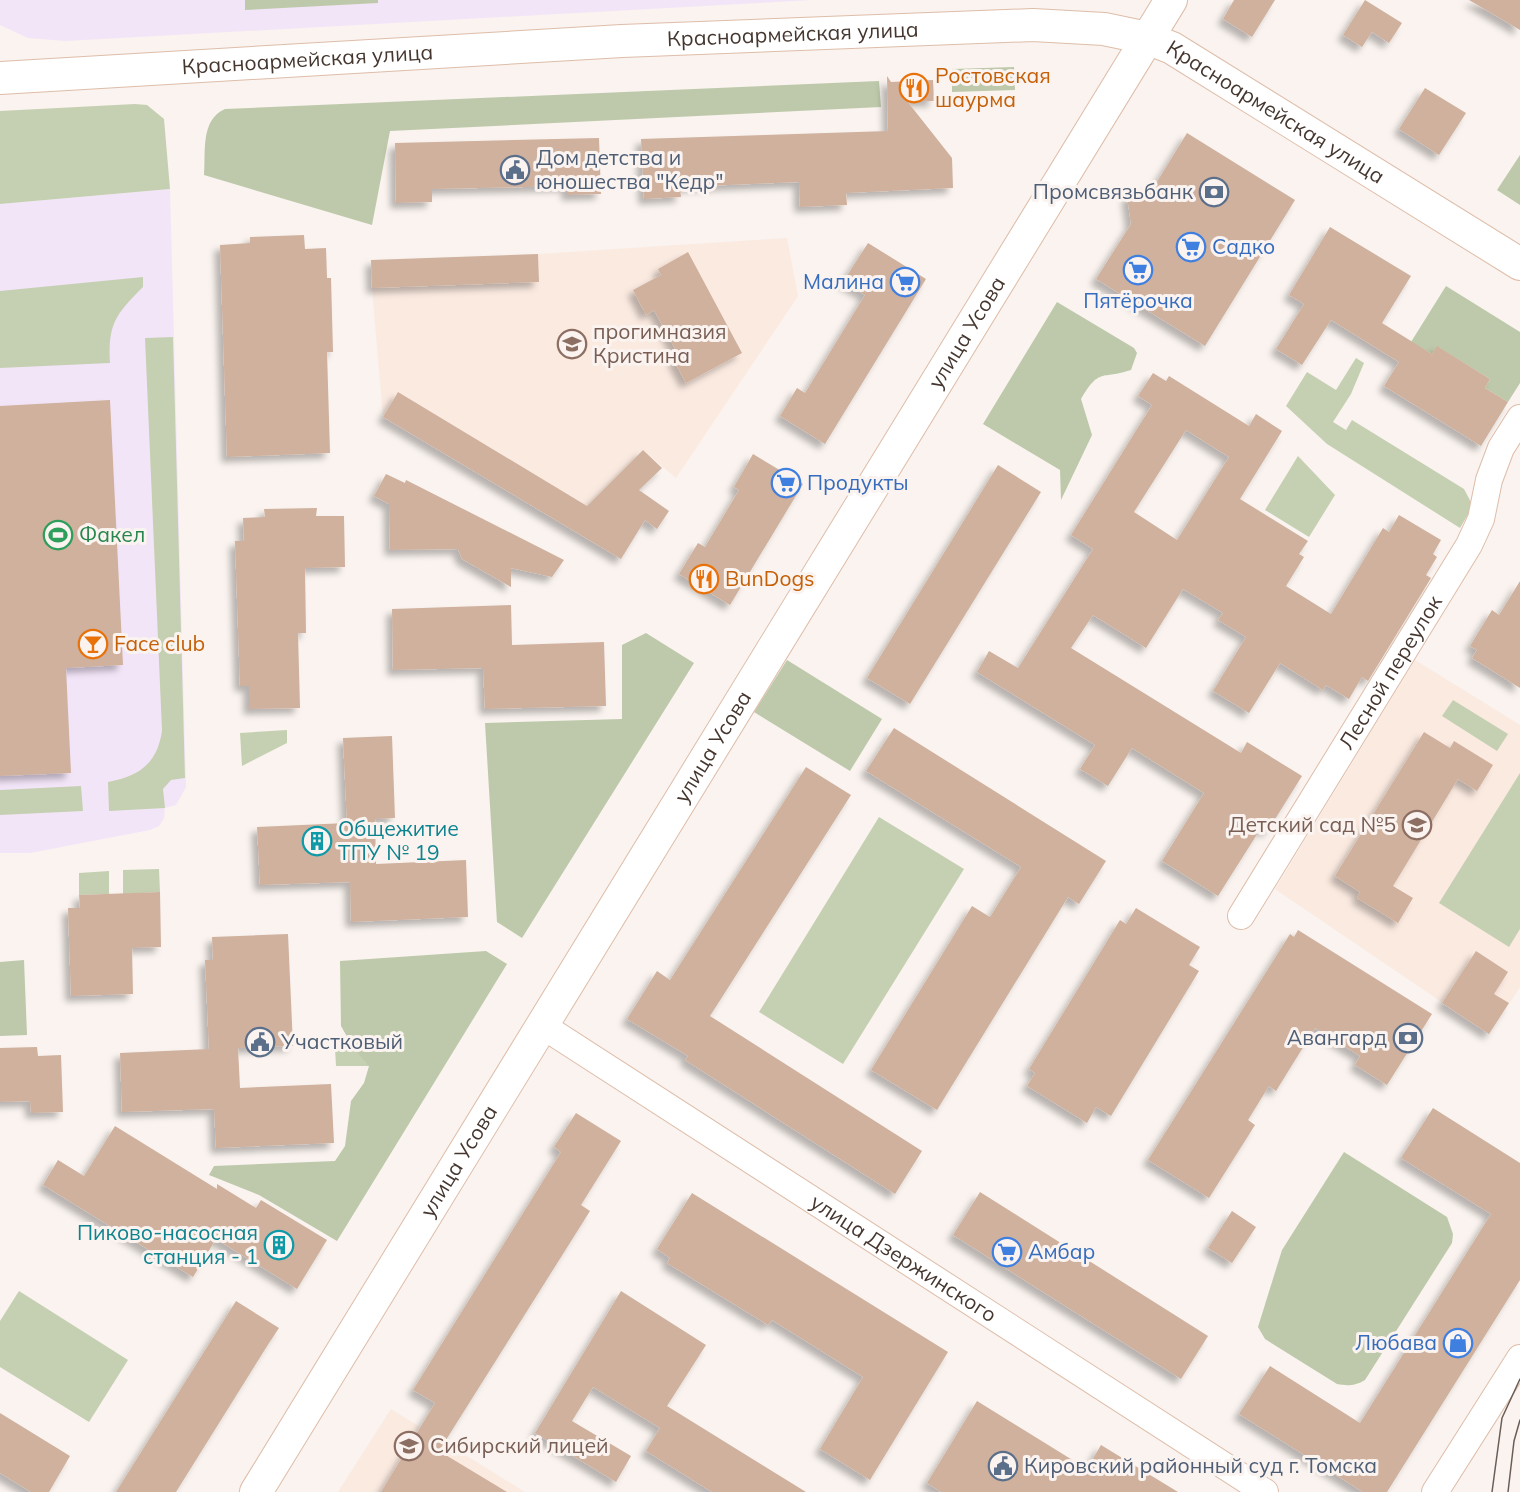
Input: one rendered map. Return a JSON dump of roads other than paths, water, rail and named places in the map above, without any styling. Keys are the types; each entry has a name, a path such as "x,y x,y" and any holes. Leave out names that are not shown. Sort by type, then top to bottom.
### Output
{"main road":[{"name":"улица Усова","path":"256,1492 1171,0"},
{"name":"Красноармейская улица","path":"0,78 611,42 992,26 1062,25 1104,29 1147,38 1191,59 1520,264"}],"street":[{"name":"Лесной переулок","path":"1241,916 1468,545 1482,519 1489,480 1501,448 1520,418"},
{"name":"улица Дзержинского","path":"543,1026 1265,1492"},
{"path":"1435,1492 1520,1358"}],"tram line":[{"path":"1492,1492 1502,1418 1520,1379"},
{"path":"1508,1492 1514,1441 1520,1420"}],"place":[{"name":"Ростовская шаурма","path":"914,88"},
{"name":"Дом детства и юношества \"Кедр\"","path":"515,170"},
{"name":"Промсвязьбанк","path":"1214,192"},
{"name":"Садко","path":"1191,247"},
{"name":"Пятёрочка","path":"1138,270"},
{"name":"Малина","path":"905,282"},
{"name":"прогимназия Кристина","path":"572,344"},
{"name":"Продукты","path":"786,483"},
{"name":"Факел","path":"58,535"},
{"name":"BunDogs","path":"704,579"},
{"name":"Face club","path":"93,644"},
{"name":"Детский сад №5","path":"1417,825"},
{"name":"Общежитие ТПУ № 19","path":"317,841"},
{"name":"Авангард","path":"1408,1038"},
{"name":"Участковый","path":"260,1042"},
{"name":"Пиково-насосная станция - 1","path":"279,1245"},
{"name":"Амбар","path":"1007,1252"},
{"name":"Любава","path":"1458,1343"},
{"name":"Сибирский лицей","path":"409,1446"},
{"name":"Кировский районный суд г. Томска","path":"1003,1466"}]}
